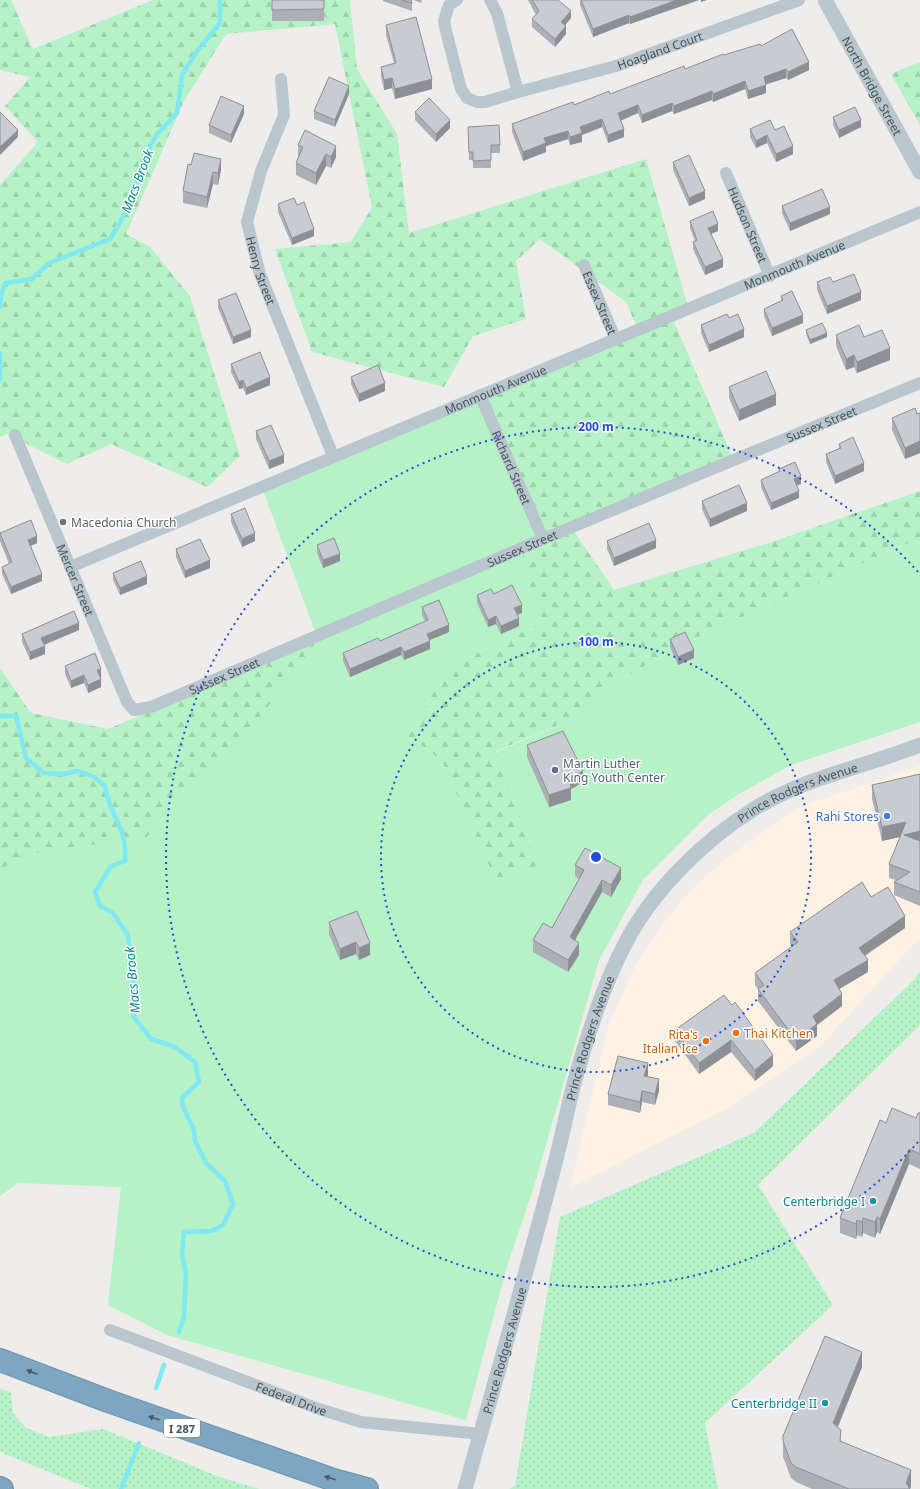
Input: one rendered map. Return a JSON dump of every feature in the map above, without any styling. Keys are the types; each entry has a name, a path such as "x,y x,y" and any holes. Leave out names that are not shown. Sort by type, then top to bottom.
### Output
{"highway":[{"name":"I 287","path":"0,1360 137,1412 334,1480 367,1489"}],"street":[{"name":"Hoagland Court","path":"457,0 449,5 444,21 461,89 467,98 477,102 485,102 616,66 799,0"},
{"path":"490,0 497,13 518,92"},
{"name":"North Bridge Street","path":"826,0 920,172"},
{"name":"Henry Street","path":"281,79 284,115 261,171 247,222 260,274 333,456"},
{"name":"Hudson Street","path":"726,173 770,276"},
{"name":"Monmouth Avenue","path":"70,567 333,456 770,276 920,212"},
{"name":"Essex Street","path":"584,265 616,340"},
{"name":"Sussex Street","path":"127,702 134,710 151,706 543,539 920,383"},
{"name":"Richard Street","path":"480,395 543,539"},
{"name":"Mercer Street","path":"15,434 127,702"},
{"name":"Prince Rodgers Avenue","path":"466,1489 555,1166 580,1065 608,980 625,943 647,909 685,865 706,846 755,808 814,780 920,744"},
{"name":"Federal Drive","path":"110,1330 319,1409 361,1422 481,1434"}],"shaded area":[{"path":"920,766 920,937 822,1044 726,1109 570,1188 608,1027 635,966 665,921 693,888 730,855 802,806"}],"green space":[{"path":"0,0 11,0 33,49 153,0 350,0 357,69 397,134 409,233 646,159 690,314 674,322 735,463 573,530 614,590 775,541 920,491 920,538 702,635 608,686 583,715 496,751 538,865 497,883 441,760 407,735 450,666 544,622 518,558 549,545 487,397 640,335 626,302 540,239 516,261 526,319 473,336 444,387 312,352 275,249 351,242 372,207 335,24 226,34 184,101 126,234 150,247 190,296 240,456 207,487 111,444 67,464 7,434 0,437 0,185 38,142 5,106 30,77 0,70"},
{"path":"920,62 920,125 891,74"},
{"path":"487,397 549,545 518,558 544,622 450,666 407,735 441,760 497,883 538,865 496,752 583,715 608,686 702,635 920,538 920,722 791,765 739,794 709,814 643,880 599,960 533,1190 507,1266 466,1420 167,1335 108,1305 121,1187 18,1183 0,1196 0,869 38,853 147,837 186,789 236,749 318,640 263,490"},
{"path":"319,640 236,749 186,789 147,837 38,853 0,869 0,668 31,713 108,729"},
{"path":"920,971 920,1025 758,1185 833,1305 705,1423 718,1489 509,1489 515,1486 560,1217 754,1133 915,979"},
{"path":"0,1389 11,1392 13,1413 26,1428 49,1437 103,1429 222,1478 260,1489 91,1489 0,1452"}],"building":[{"path":"272,0 324,0 324,9 272,10"},
{"path":"402,0 411,0 412,3"},
{"path":"532,0 558,0 571,11 561,22 566,26 555,39 532,19 539,11"},
{"path":"581,0 677,0 630,17 629,15 593,29"},
{"path":"416,17 432,79 395,89 392,78 384,80 381,67 396,63 386,25"},
{"path":"792,29 809,62 788,72 786,69 764,77 766,85 748,91 745,81 713,94 712,91 674,106 672,103 642,115 638,105 618,113 624,129 608,135 602,119 580,127 582,133 570,137 568,131 544,138 546,143 523,152 512,124 573,102 574,105 609,91 610,94 684,66 685,69 723,54 724,55 760,44 761,46"},
{"path":"329,77 349,86 335,120 314,111"},
{"path":"221,96 244,106 231,135 209,125"},
{"path":"429,98 450,120 436,134 415,112"},
{"path":"855,107 861,120 839,130 833,117"},
{"path":"0,112 18,130 0,147"},
{"path":"770,120 775,130 784,126 793,146 776,154 767,135 756,141 750,129"},
{"path":"499,125 500,145 491,145 491,160 473,161 473,152 469,152 468,127"},
{"path":"305,130 336,146 331,157 326,154 316,173 296,163 303,147 298,145"},
{"path":"194,153 221,159 218,173 213,172 207,197 183,191 188,164 191,165"},
{"path":"689,155 705,191 689,198 673,162"},
{"path":"822,189 830,207 790,223 782,206"},
{"path":"294,198 297,205 304,202 314,229 292,238 278,204"},
{"path":"713,211 718,224 708,228 723,259 705,267 693,242 697,240 690,221"},
{"path":"854,274 861,292 827,306 817,282 830,277 833,282"},
{"path":"792,291 803,315 772,328 764,309 783,300 781,296"},
{"path":"236,293 251,330 233,337 218,300"},
{"path":"727,314 729,318 738,314 744,329 709,345 701,325"},
{"path":"822,323 827,333 810,340 806,330"},
{"path":"859,325 864,337 882,330 890,348 857,362 854,355 846,359 836,335"},
{"path":"260,352 270,377 246,388 243,380 239,382 231,364"},
{"path":"378,365 385,383 359,394 351,377"},
{"path":"766,371 776,394 739,410 729,387"},
{"path":"915,408 917,414 920,413 920,441 905,448 892,418"},
{"path":"271,425 284,455 269,461 256,431"},
{"path":"853,437 864,463 835,476 826,454 841,448 839,444"},
{"path":"795,462 801,476 794,479 799,491 771,503 761,480 780,471 779,469"},
{"path":"739,485 747,503 710,519 702,501"},
{"path":"245,508 255,533 242,539 231,514"},
{"path":"31,520 37,536 28,540 42,574 11,587 2,567 12,562 0,533"},
{"path":"649,523 656,540 614,558 607,541"},
{"path":"334,538 340,554 323,560 317,545"},
{"path":"200,539 210,560 185,571 176,549"},
{"path":"141,561 147,576 120,588 113,573"},
{"path":"512,585 522,605 514,608 519,618 501,626 496,616 488,620 477,595 491,589 494,594"},
{"path":"439,600 449,625 427,634 430,641 404,652 401,647 350,669 343,653 378,638 380,641 428,620 422,607"},
{"path":"74,611 79,623 41,638 45,646 30,652 22,634"},
{"path":"685,632 694,650 678,657 670,639"},
{"path":"95,653 101,669 97,670 101,679 88,685 84,675 71,681 65,666"},
{"name":"Martin Luther King Youth Center","path":"563,731 583,771 569,779 571,788 549,795 527,745"},
{"path":"920,774 920,831 904,835 920,841 920,892 894,882 910,872 889,864 906,822 882,827 872,785"},
{"path":"585,848 621,868 611,885 602,880 570,937 579,943 568,960 533,940 543,923 552,928 584,870 575,865"},
{"path":"862,882 871,897 888,887 905,916 859,948 868,960 834,980 842,994 813,1016 817,1024 796,1040 758,989 764,985 755,973 798,942 790,932"},
{"path":"357,911 370,943 359,948 356,942 340,949 329,922"},
{"path":"724,995 732,1005 735,1002 773,1055 755,1070 731,1040 699,1063 675,1030"},
{"path":"618,1056 648,1063 644,1076 659,1079 655,1094 642,1091 640,1102 608,1094"},
{"name":"Centerbridge I","path":"892,1108 916,1118 918,1113 920,1113 920,1154 909,1149 880,1219 877,1217 875,1222 863,1218 862,1222 857,1220 856,1224 840,1218 880,1120 886,1123"},
{"name":"Centerbridge II","path":"825,1336 862,1352 833,1423 841,1430 840,1441 911,1470 906,1483 910,1489 849,1489 796,1467 791,1463 783,1441 783,1436"}],"waterway":[{"name":"Macs Brook","path":"0,307 1,296 5,283 32,279 49,263 110,239 123,217 136,184 145,155 157,134 177,113 182,75 197,51 220,23 220,0"},
{"name":"Macs Brook","path":"0,353 0,379"},
{"name":"Macs Brook","path":"0,716 16,716 26,758 44,773 63,774 78,771 94,777 105,786 110,806 124,839 125,861 111,866 95,892 100,906 113,913 128,935 134,987 134,1017 151,1039 175,1047 195,1062 199,1082 182,1098 183,1107 194,1130 195,1141 206,1163 225,1181 233,1204 223,1225 212,1231 184,1232 182,1254 186,1274 184,1317 179,1332"},
{"name":"Macs Brook","path":"156,1388 164,1365"},
{"name":"Macs Brook","path":"121,1489 139,1443"}],"place":[{"name":"Macedonia Church","path":"63,522"},
{"name":"Martin Luther King Youth Center","path":"555,770"},
{"name":"Rahi Stores","path":"887,816"},
{"name":"Thai Kitchen","path":"736,1033"},
{"name":"Rita's Italian Ice","path":"706,1041"},
{"name":"Centerbridge I","path":"873,1201"},
{"name":"Centerbridge II","path":"825,1403"}]}
